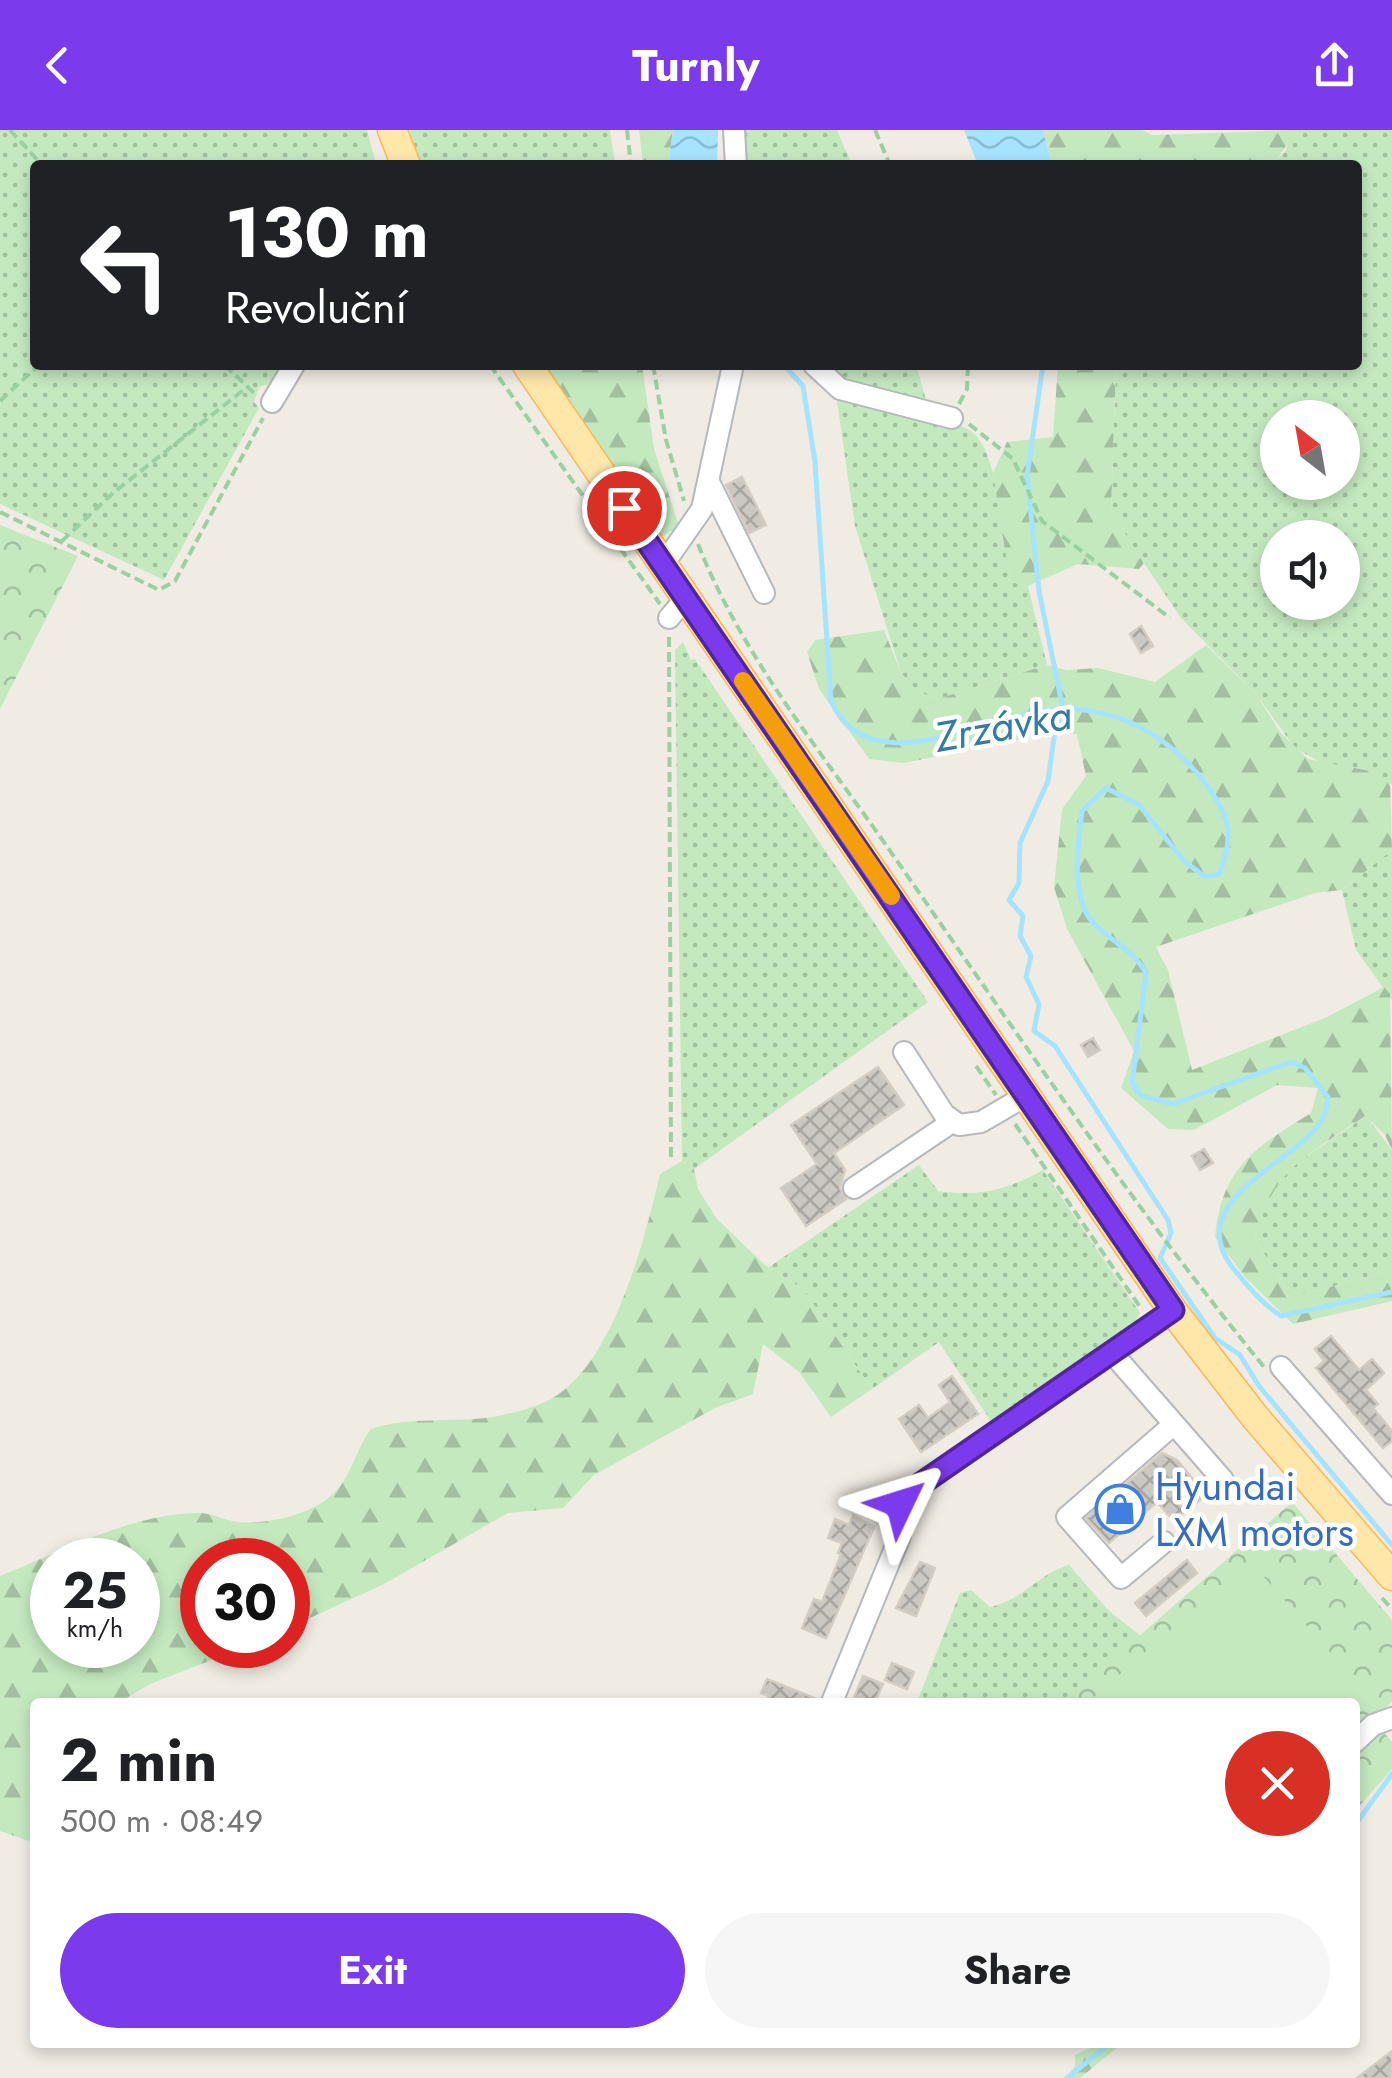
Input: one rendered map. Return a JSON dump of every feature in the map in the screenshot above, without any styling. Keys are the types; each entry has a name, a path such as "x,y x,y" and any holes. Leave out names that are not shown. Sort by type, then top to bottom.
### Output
{"main road":[{"path":"392,130 404,160"},
{"path":"529,370 663,565 687,610 1173,1310 1245,1404 1387,1557"}],"street":[{"path":"734,130 736,160"},
{"path":"272,402 291,370"},
{"path":"663,565 692,527 709,482 733,370"},
{"path":"819,370 840,389 952,418"},
{"path":"709,482 764,593"},
{"path":"904,1052 952,1122"},
{"path":"854,1188 952,1122 974,1125 1027,1096"},
{"path":"834,1698 900,1536 904,1496 1173,1310"},
{"path":"1113,1354 1223,1480"},
{"path":"1281,1367 1392,1494"},
{"path":"1164,1542 1120,1578 1067,1517 1173,1425"},
{"path":"1360,1737 1373,1724 1392,1718"}],"path":[{"path":"10,130 37,160"},
{"path":"627,130 631,160"},
{"path":"876,130 888,160"},
{"path":"0,401 33,370"},
{"path":"62,542 113,493 246,388 230,370"},
{"path":"494,370 687,610 672,1160"},
{"path":"654,370 666,440 692,527 710,571 780,690 1168,1250"},
{"path":"968,370 967,389 952,418 974,426 1012,459 1042,521 1170,618"},
{"path":"0,512 159,590 174,582 272,402"}],"green space":[{"path":"0,130 367,130 375,160 30,160 30,370 281,370 274,382 259,387 254,402 259,408 164,580 0,504"},
{"path":"409,130 610,130 614,160 420,160"},
{"path":"639,130 673,130 669,160 642,160"},
{"path":"742,130 837,130 850,160 743,160"},
{"path":"1043,130 1142,130 1153,135 1293,130 1294,135 1277,159 1051,160"},
{"path":"1293,130 1392,130 1392,785 1375,772 1326,765 1295,748 1256,694 1181,618 1111,511 1116,370 1362,370 1362,160 1265,160 1277,159 1285,152"},
{"path":"547,370 643,370 654,449 679,526 660,538"},
{"path":"832,370 917,370 926,400 856,386"},
{"path":"1058,370 1116,370 1111,511 1144,563 1139,569 1078,564 1028,586 1010,582 993,473 1007,442 1053,437"},
{"path":"836,394 945,420 972,432 981,443 995,479 1010,582 1028,586 1047,665 937,699 917,691 901,673 855,526"},
{"path":"0,525 78,556 0,709"},
{"path":"884,630 901,673 917,691 937,699 1047,665 1067,670 1098,668 1155,682 1206,645 1256,694 1280,732 1308,759 1375,772 1390,781 1392,850 1342,890 1315,893 1156,947 1168,970 1192,1070 1327,1017 1384,987 1390,994 1392,1150 1385,1135 1365,1116 1310,1153 1283,1179 1271,1195 1255,1239 1283,1284 1299,1295 1392,1271 1392,1301 1293,1324 1245,1277 1215,1237 1225,1193 1245,1161 1311,1113 1318,1088 1277,1085 1194,1130 1168,1129 1121,1088 1134,1051 1067,929 1054,887 1062,809 1086,776 1077,734 1056,732 904,763 869,759 819,689 807,652 815,640"},
{"path":"683,642 691,660 695,659 928,1002 694,1169 682,1161 675,650"},
{"path":"1392,850 1392,1000 1356,950 1342,890"},
{"path":"1366,1116 1392,1150 1392,1271 1299,1295 1283,1284 1255,1239 1264,1201 1289,1168"},
{"path":"682,1161 694,1169 698,1189 717,1219 764,1264 803,1289 872,1389 831,1417 799,1372 763,1344 753,1394 715,1408 594,1475 563,1508 508,1513 384,1584 310,1618 310,1538 180,1538 180,1668 191,1668 127,1698 30,1698 30,1841 0,1831 0,1576 30,1563 30,1668 160,1668 160,1538 90,1538 148,1519 174,1515 209,1514 249,1523 300,1513 323,1502 339,1488 371,1429 400,1422 493,1417 530,1408 556,1396 583,1371 599,1348 637,1259 660,1174"},
{"path":"919,1165 938,1191 953,1193 992,1190 1043,1170 1140,1313 1132,1328 994,1426 939,1342 872,1389 803,1289 769,1267"},
{"path":"1292,1502 1392,1620 1392,1702 1372,1718 1392,1742 1392,1769 1360,1805 1360,1698 1069,1698"},
{"path":"1250,1561 1372,1700 1360,1710 1360,1698 1093,1698"},
{"path":"1069,1565 1109,1611 1141,1636 1069,1698 919,1698 960,1593 971,1590 990,1607 1012,1599"},
{"path":"1091,2048 1117,2048 1080,2078 1065,2078 1075,2066 1075,2055"}],"water":[{"path":"673,130 718,130 717,160 669,160"},
{"path":"964,130 1043,130 1051,160 976,160"}],"building":[{"path":"742,477 766,525 749,533 726,485"},
{"path":"1141,626 1153,646 1141,653 1130,634"},
{"path":"1093,1038 1100,1050 1088,1057 1081,1045"},
{"path":"878,1067 904,1105 834,1153 845,1170 840,1188 846,1199 806,1226 781,1188 817,1164 791,1125"},
{"path":"1204,1149 1213,1163 1200,1170 1192,1156"},
{"path":"1331,1336 1359,1370 1372,1359 1384,1373 1366,1390 1378,1404 1373,1408 1392,1431 1392,1441 1383,1448 1316,1368 1324,1361 1315,1349"},
{"path":"952,1376 978,1414 921,1452 899,1419 919,1405 928,1418 950,1402 939,1385"},
{"path":"1162,1453 1177,1460 1206,1495 1174,1521 1157,1502 1109,1543 1086,1518"},
{"path":"853,1515 874,1527 826,1638 802,1628 814,1599 822,1602 841,1554 838,1553 842,1543 828,1538 835,1519 849,1525"},
{"path":"1187,1560 1197,1573 1146,1616 1135,1603"},
{"path":"920,1562 935,1568 916,1616 896,1608"},
{"path":"892,1663 914,1672 907,1689 885,1680"},
{"path":"863,1676 883,1684 877,1698 854,1698"},
{"path":"767,1679 814,1698 768,1698 761,1693"},
{"path":"1392,2051 1392,2078 1357,2078"}],"waterway":[{"name":"Zrzávka","path":"789,370 803,386 815,462 831,701 849,727 873,740 902,743 934,739 1033,713 1061,709 1103,713 1160,739 1191,767 1225,816 1227,848 1219,874 1205,877 1184,861 1139,805 1106,788 1082,811 1077,870 1081,900 1095,925 1146,973 1132,1084 1142,1096 1173,1104 1291,1062 1305,1068 1328,1097 1323,1118 1309,1136 1230,1204 1220,1225 1222,1248 1247,1285 1281,1316 1392,1292"},
{"path":"1042,370 1027,476 1039,591 1063,709 1055,730 1048,781 1020,843 1019,883 1009,900 1023,916 1020,936 1031,956 1026,977 1039,1004 1034,1031 1055,1046 1168,1220 1171,1233 1160,1258 1215,1338 1240,1355 1259,1386 1392,1545"},
{"path":"1360,1818 1392,1774"},
{"path":"1067,2078 1104,2048"}],"slow traffic":[{"path":"743,681 891,896"}],"place":[{"name":"Hyundai LXM motors","path":"1120,1509"}],"route":[{"path":"624,508 1173,1310 909,1492 900,1504"}]}
